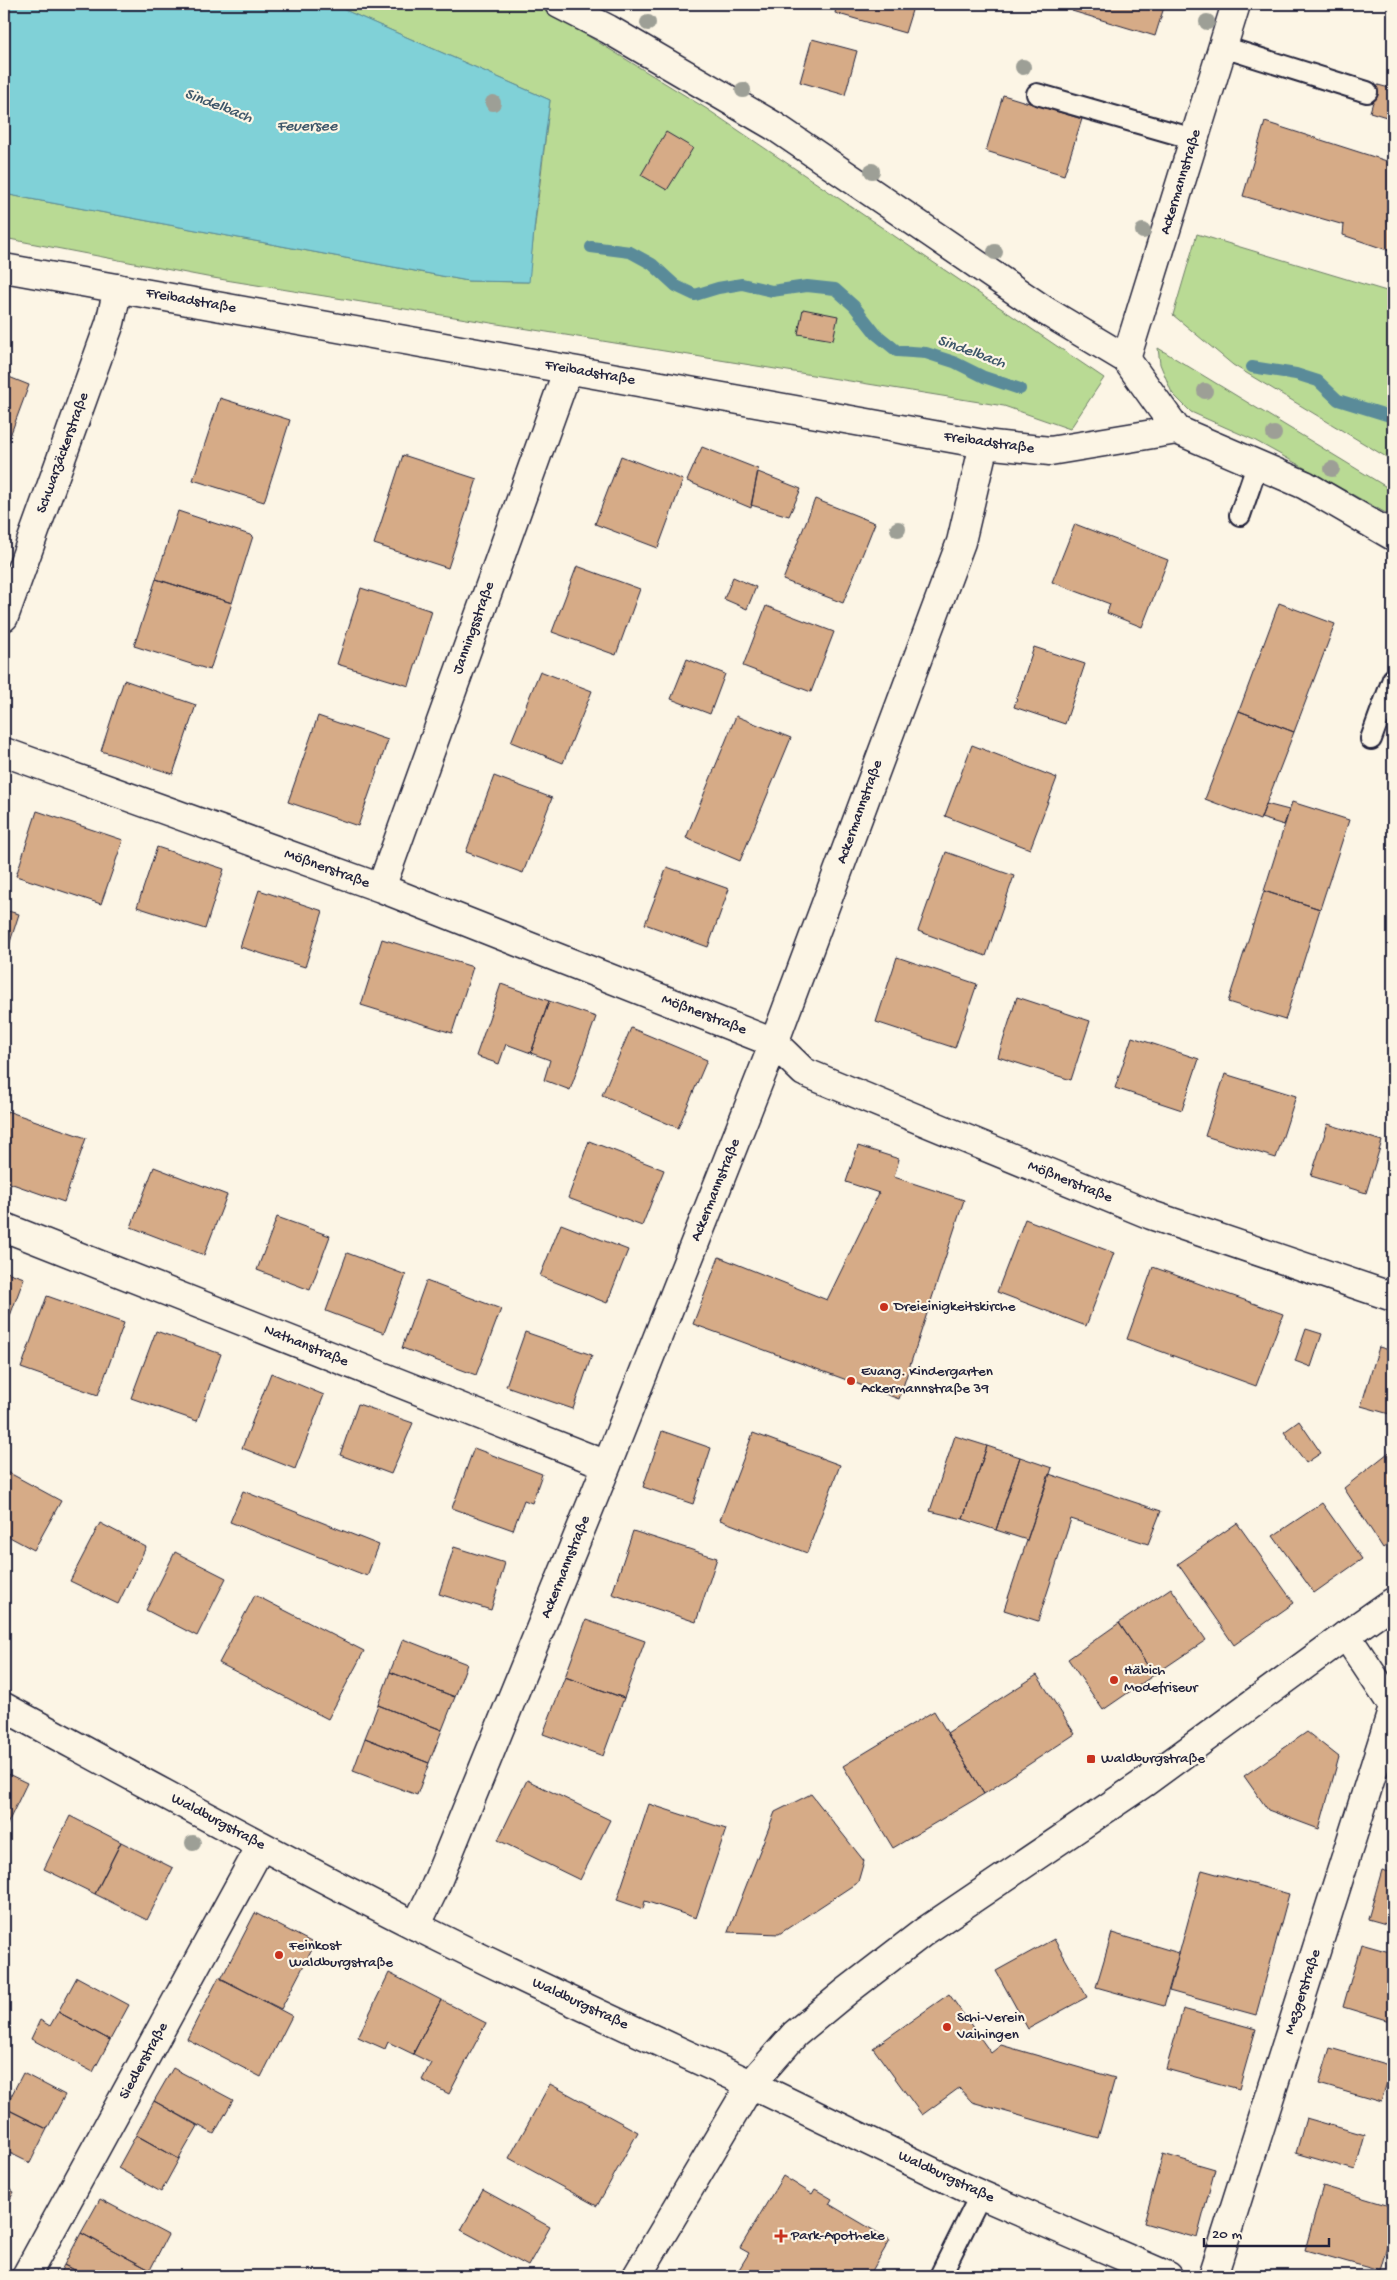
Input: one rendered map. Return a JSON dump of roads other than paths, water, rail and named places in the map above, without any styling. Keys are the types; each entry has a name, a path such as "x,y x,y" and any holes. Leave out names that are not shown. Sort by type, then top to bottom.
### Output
{"street":[{"path":"559,4 608,29 774,126 1044,310 1126,359 1177,430 1258,463 1305,485 1393,536"},
{"name":"Ackermannstraße","path":"1126,359 1236,4"},
{"name":"Freibadstraße","path":"4,268 984,444 1050,451 1177,430"},
{"name":"Schwarzäckerstraße","path":"4,617 110,323 118,288"},
{"name":"Janningsstraße","path":"381,888 568,369"},
{"name":"Ackermannstraße","path":"416,1926 435,1887 607,1465 774,1043 961,542 984,444"},
{"name":"Mößnerstraße","path":"4,752 381,888 774,1043 804,1072 1142,1211 1393,1297"},
{"name":"Nathanstraße","path":"4,1227 607,1465"},
{"path":"637,2276 751,2084 795,2034 854,1985 925,1931 1144,1783 1393,1602"},
{"name":"Mezgerstraße","path":"1213,2276 1393,1707 1346,1635"},
{"name":"Waldburgstraße","path":"4,1707 261,1846 416,1926 981,2194 1168,2276"},
{"name":"Siedlerstraße","path":"26,2276 261,1846"}],"lane":[{"path":"1223,47 1367,92"},
{"path":"1037,94 1194,140"},
{"path":"1240,515 1258,463"},
{"path":"1371,739 1393,679"},
{"path":"940,2276 981,2194"}],"water":[{"name":"Feuersee","path":"4,4 331,4 550,100 529,282 468,281 4,194"}],"waterway":[{"name":"Sindelbach","path":"591,247 630,252 652,264 676,286 695,295 718,288 742,284 772,291 807,286 835,289 854,306 876,334 897,351 926,353 954,362 984,377 1020,389"},
{"name":"Sindelbach","path":"1252,367 1296,374 1318,381 1338,400 1393,417"}],"place":[{"name":"Dreieinigkeitskirche","path":"884,1307"},
{"name":"Evang. Kindergarten Ackermannstraße 39","path":"851,1381"},
{"name":"Häbich Modefriseur","path":"1114,1680"},
{"name":"Waldburgstraße","path":"1091,1759"},
{"name":"Feinkost Waldburgstraße","path":"279,1955"},
{"name":"Schi-Verein Vaihingen","path":"947,2027"},
{"name":"Park-Apotheke","path":"781,2236"}]}
